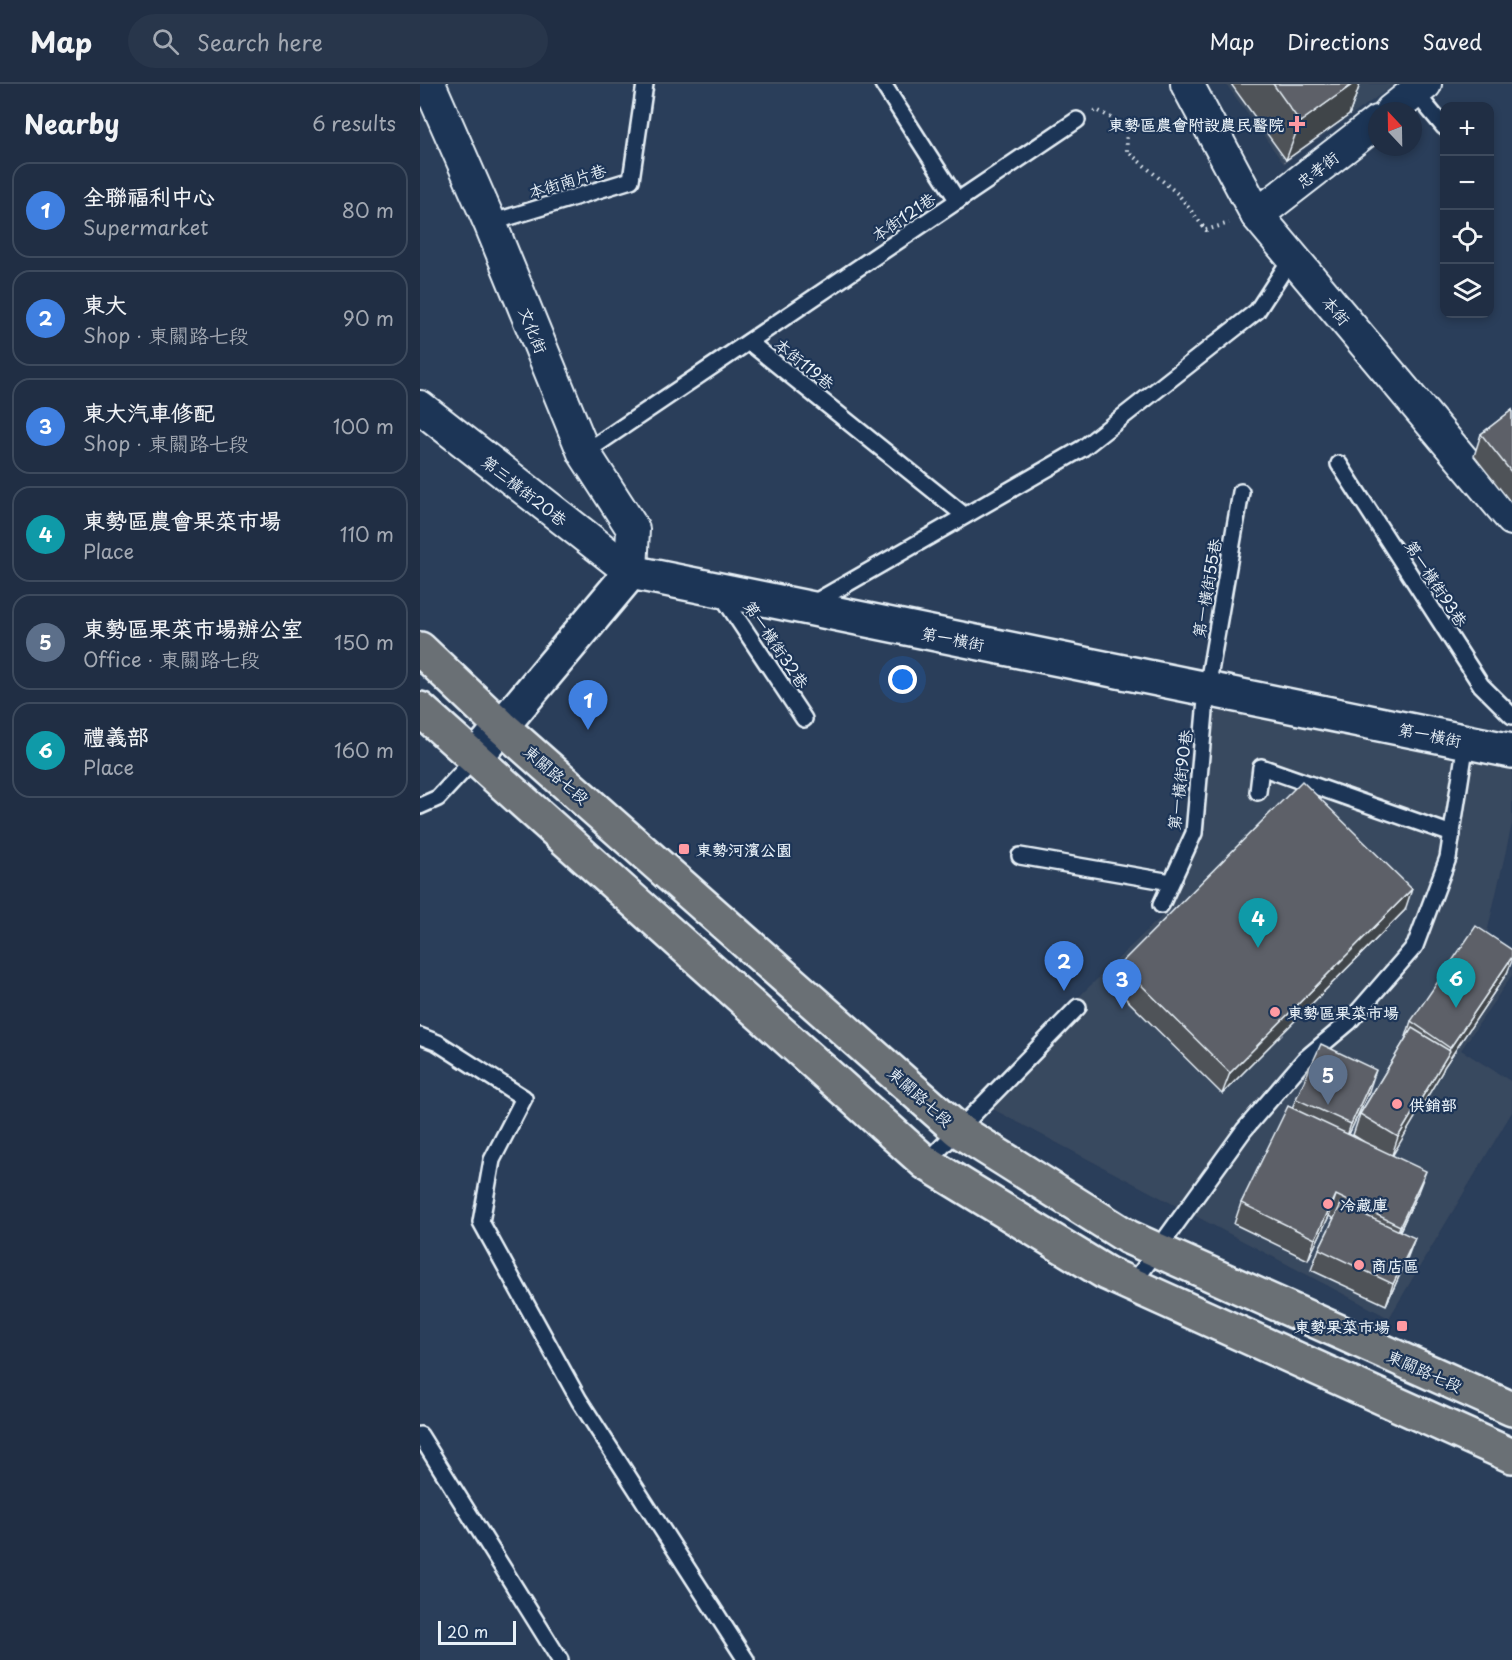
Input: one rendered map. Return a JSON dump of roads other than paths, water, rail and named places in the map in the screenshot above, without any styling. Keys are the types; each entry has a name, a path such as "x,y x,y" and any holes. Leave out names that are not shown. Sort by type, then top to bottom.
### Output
{"main road":[{"name":"東關路七段","path":"420,649 501,726 958,1130 1128,1237 1512,1409"},
{"path":"420,709 926,1163 1106,1274 1512,1456"}],"street":[{"name":"文化街","path":"429,84 490,223 584,453 633,529 631,572"},
{"name":"本街","path":"1187,84 1257,215 1512,519"},
{"path":"1402,102 1420,88"},
{"name":"忠孝街","path":"1257,215 1368,129"},
{"name":"第三橫街20巷","path":"420,407 631,572"},
{"path":"476,757 631,572"},
{"name":"第一橫街","path":"631,572 1512,751"}],"lane":[{"name":"本街南片巷","path":"490,223 631,180 645,84"},
{"path":"883,84 958,201"},
{"path":"1420,88 1440,120"},
{"name":"本街121巷","path":"749,342 1077,120"},
{"path":"805,608 1083,448 1257,311 1292,256"},
{"name":"本街119巷","path":"584,453 749,342 964,516"},
{"name":"第一橫街93巷","path":"1339,464 1481,685 1512,716"},
{"name":"第一橫街55巷","path":"1207,689 1240,492"},
{"name":"第一橫街32巷","path":"719,590 804,718"},
{"name":"第一橫街90巷","path":"1161,905 1194,833 1207,689"},
{"path":"1132,1285 1244,1130 1305,1059 1349,1022 1414,946 1448,858 1466,742"},
{"path":"420,806 438,798 476,757"},
{"path":"1258,792 1261,767 1452,834"},
{"path":"1020,856 1171,882"},
{"path":"926,1163 1078,1007"},
{"path":"420,1036 438,1043 524,1098 492,1160 481,1222 579,1400 746,1660"},
{"path":"420,1435 560,1660"}],"place":[{"name":"東勢區農會附設農民醫院","path":"1297,124"},
{"name":"全聯福利中心","path":"588,730"},
{"name":"東勢河濱公園","path":"684,849"},
{"name":"東勢區農會果菜市場","path":"1258,948"},
{"name":"東大","path":"1064,991"},
{"name":"禮義部","path":"1456,1008"},
{"name":"東大汽車修配","path":"1122,1009"},
{"name":"東勢區果菜市場","path":"1275,1012"},
{"name":"供銷部","path":"1397,1104"},
{"name":"東勢區果菜市場辦公室","path":"1328,1105"},
{"name":"冷藏庫","path":"1328,1204"},
{"name":"商店區","path":"1359,1265"},
{"name":"東勢果菜市場","path":"1402,1326"}]}
